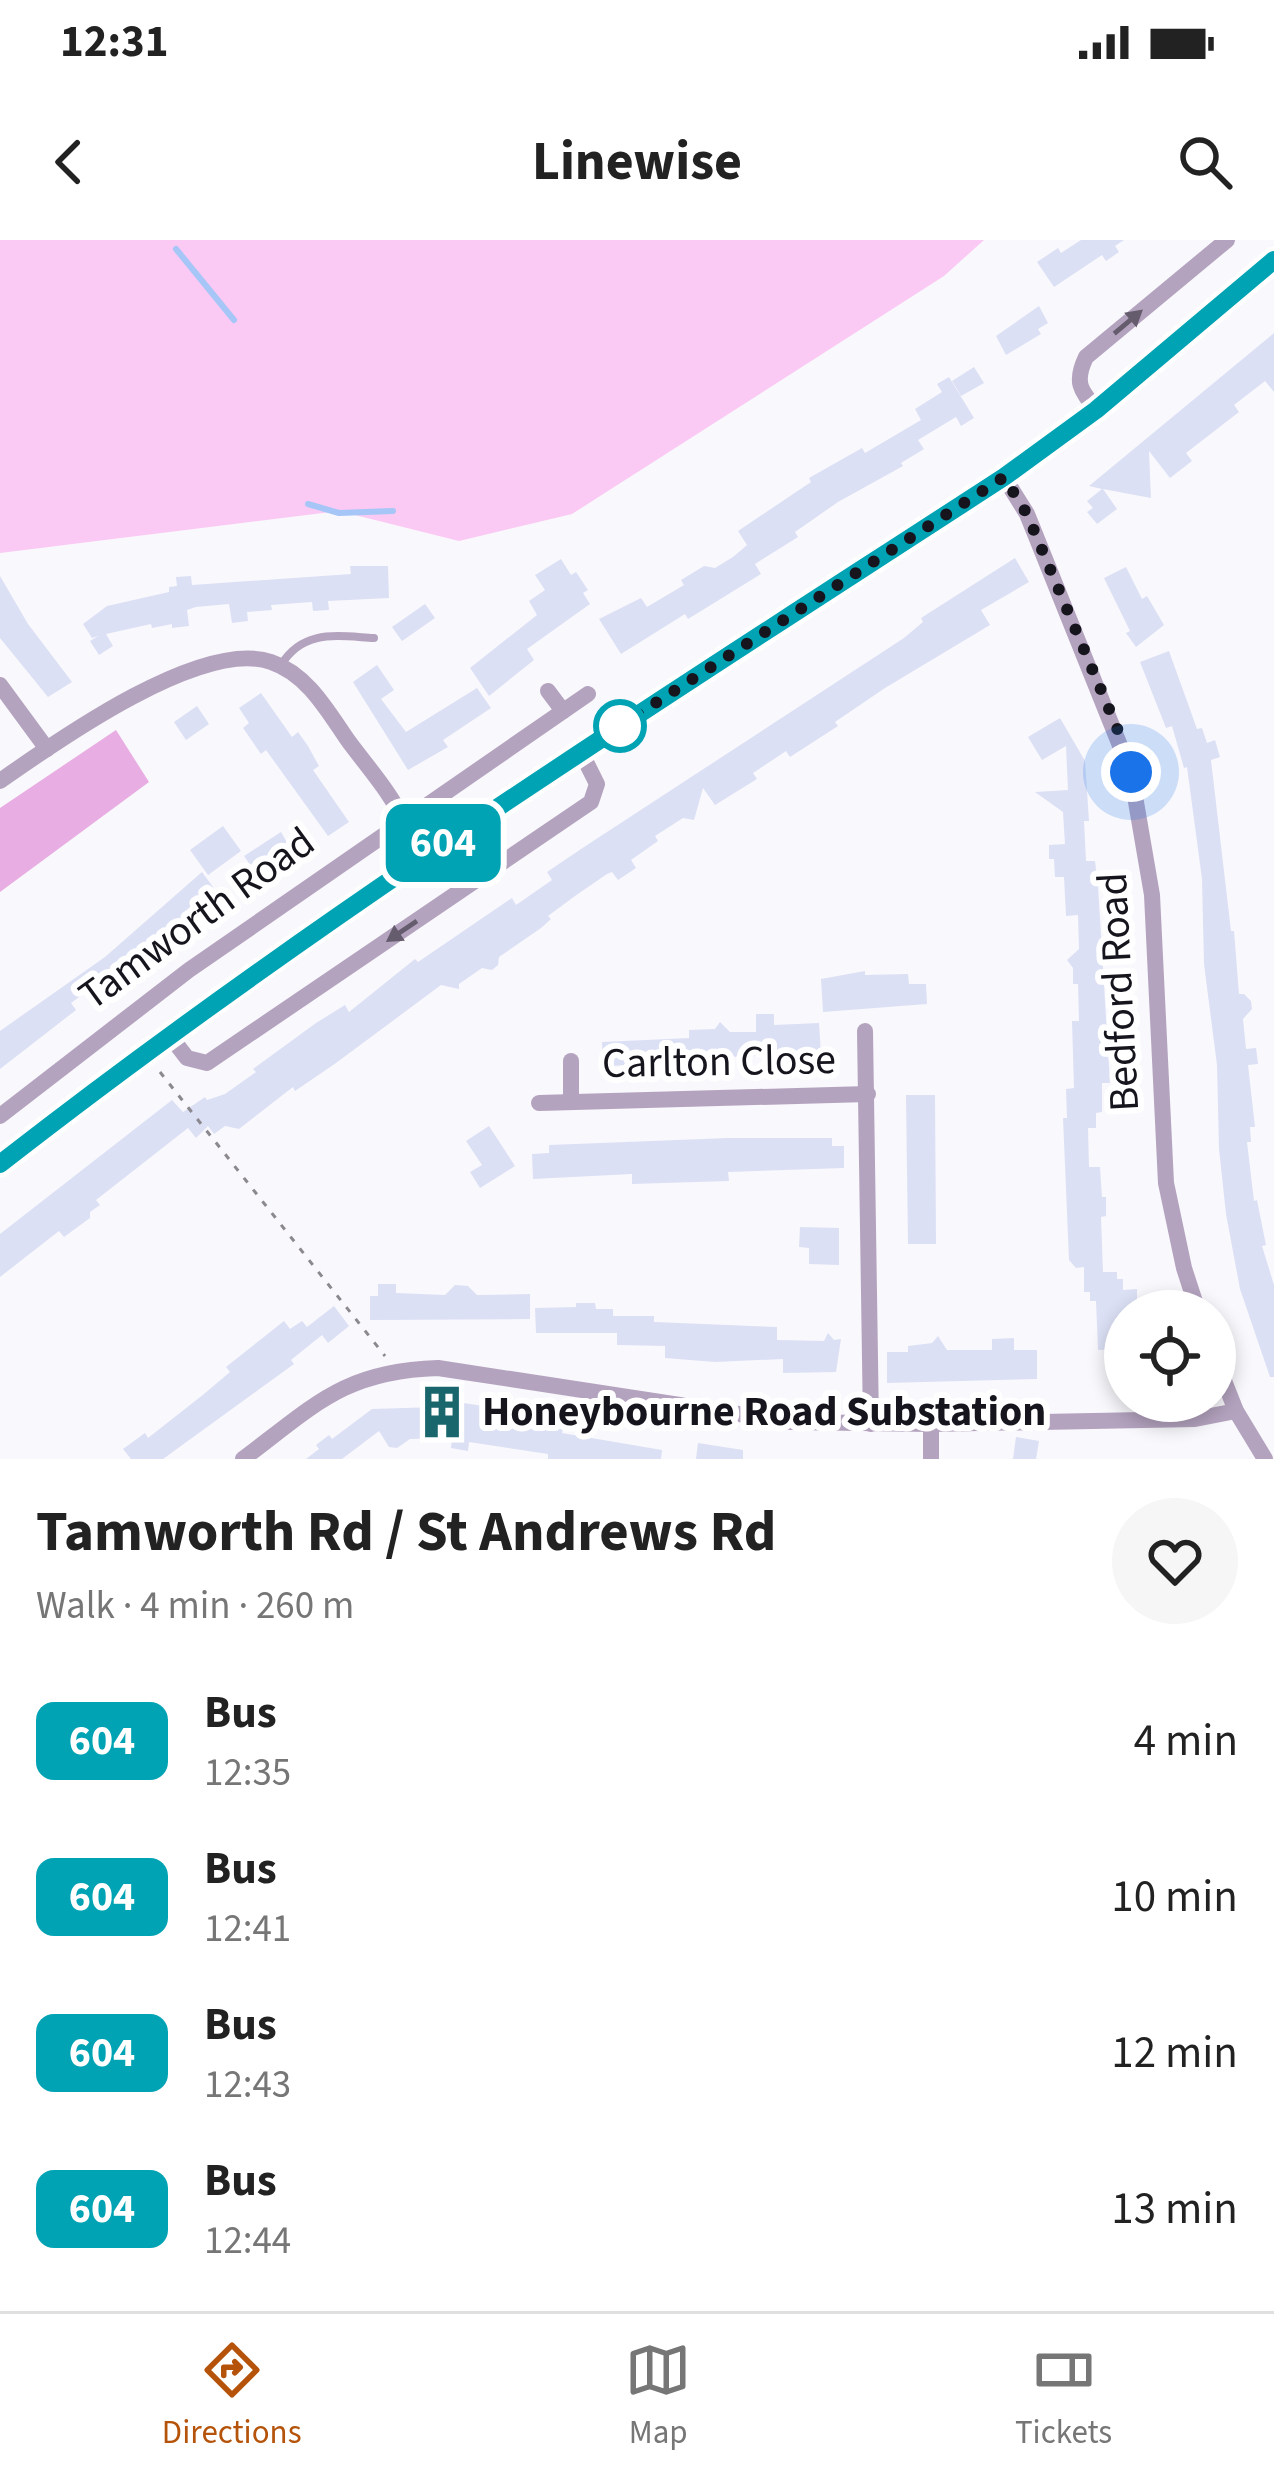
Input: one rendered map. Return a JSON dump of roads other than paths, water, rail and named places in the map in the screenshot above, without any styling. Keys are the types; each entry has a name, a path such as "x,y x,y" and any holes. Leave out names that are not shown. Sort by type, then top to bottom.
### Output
{"main road":[{"name":"Tamworth Road","path":"2,1157 404,869 1004,477 1096,410 1274,260"}],"street":[{"path":"1096,410 1078,387 1086,357 1227,240"},
{"name":"Bedford Road","path":"1004,477 1027,514 1131,772 1152,895 1166,1184 1191,1290"},
{"path":"0,782 47,748 196,667 245,657 280,666 315,693 403,820 404,869"},
{"path":"0,685 47,748"},
{"path":"548,691 562,711"},
{"name":"Tamworth Road","path":"0,1116 190,970 587,694"},
{"name":"Tamworth Road","path":"170,1036 187,1058 207,1063 591,802 598,784 580,752"},
{"path":"403,820 453,837"},
{"name":"Carlton Close","path":"865,1031 871,1424"},
{"name":"Carlton Close","path":"571,1061 571,1101"},
{"name":"Carlton Close","path":"539,1103 868,1094"},
{"path":"243,1459 343,1386 395,1369 438,1368 791,1422 1104,1421"},
{"path":"1236,1411 1264,1459"},
{"path":"931,1424 931,1459"}],"lane":[{"path":"280,666 308,638 374,638"}],"waterway":[{"path":"176,249 234,320"},
{"path":"308,504 339,513 393,511"}],"place":[{"name":"Honeybourne Road Substation","path":"442,1412"}]}
